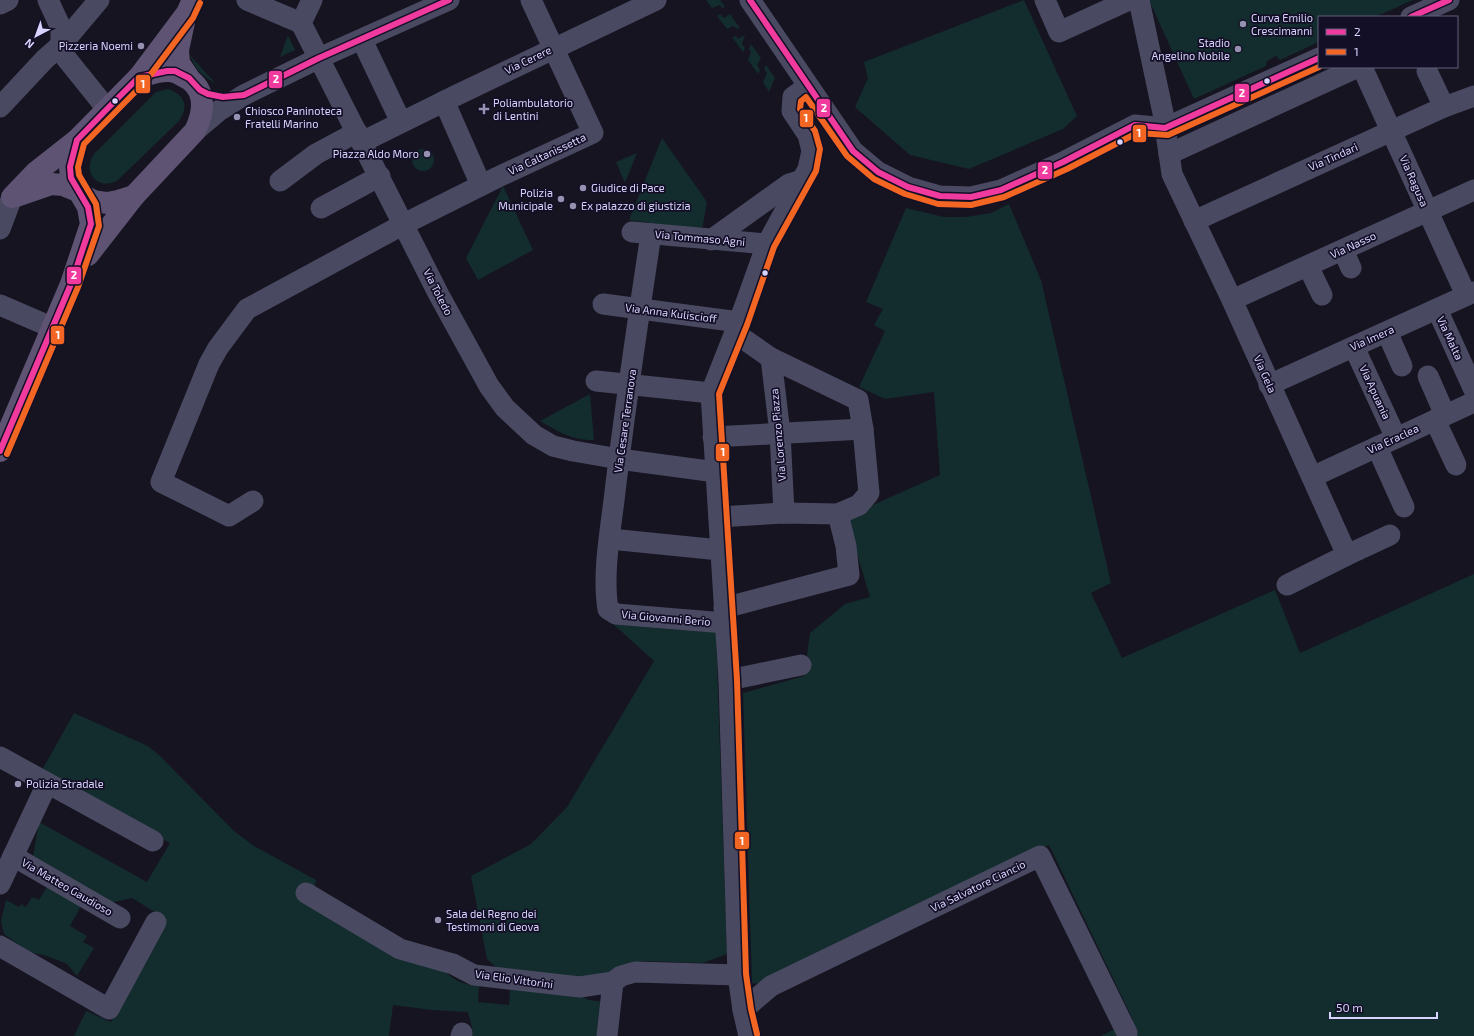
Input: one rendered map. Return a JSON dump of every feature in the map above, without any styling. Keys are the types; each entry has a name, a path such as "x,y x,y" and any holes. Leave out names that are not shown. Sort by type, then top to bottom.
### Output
{"main road":[{"path":"4,199 77,140 139,77 190,6"},
{"path":"76,272 94,245 134,196 195,131 200,120 202,100 194,84 179,63 178,50 190,6"},
{"path":"139,77 167,71 175,72 194,84"},
{"path":"0,452 51,328 76,272 91,224 88,207 71,178 70,167 77,140"},
{"path":"4,199 51,184 63,185 94,201 107,203 134,196"}],"street":[{"path":"0,4 8,0"},
{"path":"48,0 61,28 61,45 66,58 107,109"},
{"path":"0,108 45,59 61,45 99,0"},
{"path":"247,0 301,23 312,0"},
{"path":"195,131 220,110 244,95 319,58 449,0"},
{"name":"Via Caltanissetta","path":"490,181 593,132 531,0"},
{"name":"Via Cerere","path":"280,182 316,154 401,122 656,0"},
{"path":"750,0 853,151 878,172 908,187 940,196 971,196 1002,190 1063,162 1135,125 1165,128 1318,58"},
{"path":"1045,0 1059,32 1129,0"},
{"name":"Via Gela","path":"1138,0 1165,128 1172,174 1232,300 1269,385 1347,555"},
{"path":"1413,16 1449,0"},
{"name":"Via Toledo","path":"301,23 380,176 439,295 489,386 505,408 534,435 553,446 619,459 716,472"},
{"path":"362,40 401,122"},
{"path":"1169,154 1356,68"},
{"name":"Via Ragusa","path":"1362,68 1428,211 1470,294"},
{"path":"1427,71 1444,107"},
{"path":"194,84 208,94 224,97 244,95"},
{"path":"749,1036 743,1010 738,975 729,680 711,393 737,328 767,244 808,168 812,151 808,134 792,111 793,97 808,86"},
{"name":"Via Tindari","path":"1194,221 1444,107 1474,96"},
{"path":"253,501 229,516 161,482 209,364 218,348 247,310 404,224 490,181 444,101"},
{"path":"321,208 380,176"},
{"path":"711,240 790,184 802,180"},
{"name":"Via Nasso","path":"1232,300 1308,266 1347,259 1428,211 1474,190"},
{"path":"0,230 4,199"},
{"name":"Via Tommaso Agni","path":"642,233 767,244"},
{"name":"Via Cesare Terranova","path":"608,609 605,593 619,459 639,309 642,233"},
{"path":"1308,266 1322,294"},
{"name":"Via Imera","path":"1269,385 1470,294"},
{"name":"Via Anna Kuliscioff","path":"603,304 639,309 737,328"},
{"path":"0,305 51,328"},
{"name":"Via Malta","path":"1437,309 1474,390"},
{"path":"718,517 784,513 838,514 859,505 869,493 863,429 858,400 771,358 737,328"},
{"path":"1387,332 1402,366"},
{"name":"Via Apuania","path":"1354,346 1396,438"},
{"name":"Via Lorenzo Piazza","path":"771,358 780,433 784,513"},
{"path":"1428,376 1456,465"},
{"path":"596,381 711,393"},
{"name":"Via Eraclea","path":"1312,477 1474,402"},
{"path":"713,437 863,429"},
{"path":"1377,447 1404,507"},
{"name":"Via Giovanni Berio","path":"608,609 616,614 725,616 849,575 846,546 838,514"},
{"path":"1287,585 1390,535"},
{"path":"610,539 720,550"},
{"path":"729,680 801,665"},
{"path":"0,757 153,841"},
{"path":"0,884 47,784"},
{"name":"Via Matteo Gaudioso","path":"13,856 120,918"},
{"name":"Via Salvatore Ciancio","path":"743,1010 770,986 1040,856 1127,1033"},
{"name":"Via Elio Vittorini","path":"306,893 400,948 453,964 474,976 580,987 613,982 621,976 635,972 738,975"},
{"path":"0,946 109,1010 156,922"},
{"path":"607,1036 613,982"}],"green space":[{"path":"706,0 720,0 725,7 722,8 720,5 712,8"},
{"path":"1024,0 1077,116 1063,129 969,169 910,155 855,107 868,78 864,62"},
{"name":"Stadio Angelino Nobile","path":"1149,0 1413,0 1377,16 1318,16 1318,42 1280,60 1276,56 1267,61 1266,66 1194,99"},
{"path":"720,14 724,18 730,14 740,28 738,29 733,26 727,29 717,16"},
{"path":"288,35 295,50 280,57"},
{"path":"745,35 742,44 745,48 743,52 732,37 736,36 738,39"},
{"path":"751,44 761,58 757,65 760,70 758,74 748,60 751,52 749,49"},
{"path":"189,54 216,84 200,72"},
{"path":"766,65 775,78 769,92 763,82 767,73 764,69"},
{"path":"168,89 178,94 184,102 184,111 179,121 118,180 104,184 94,179 90,168 94,154 156,92"},
{"path":"662,138 707,202 702,230 629,220"},
{"path":"423,149 431,152 434,160 431,168 423,171 415,168 412,160 415,152"},
{"path":"637,153 625,183 616,162"},
{"path":"503,186 533,250 478,280 466,258"},
{"path":"1009,204 1041,280 1111,583 1091,593 1122,658 1275,590 1300,653 1474,574 1474,1036 1101,1036 1133,1020 1049,845 765,985 752,983 743,693 804,676 810,633 845,604 870,597 846,517 940,475 934,392 885,399 859,387 885,331 874,325 883,309 866,302 906,208 944,217 966,217 991,213"},
{"path":"590,394 594,440 572,437 559,432 540,421"},
{"path":"611,622 716,632 727,954 703,963 642,961 581,981 500,971 487,959 471,876 531,844 567,807 654,661"},
{"path":"74,713 148,746 160,756 234,831 254,846 316,880 314,893 444,969 451,977 469,985 479,986 478,1002 509,1005 510,989 576,994 589,1000 605,1002 601,1036 471,1036 473,1032 468,1012 432,1010 393,1005 389,1036 74,1036 86,1011 111,1022 166,919 132,898 110,903 33,857 39,822 147,882 170,843 41,772"},
{"path":"47,887 81,906 70,926 87,936 83,942 94,948 77,976 67,964 47,956 29,952 4,934 1,921 6,900 19,907 21,904 26,907 32,897 39,900"}],"transit line":[{"name":"2","path":"0,451 71,284 91,224 88,207 71,178 70,167 77,140 107,109 139,77 167,71 175,71 189,78 200,90 208,94 223,97 244,95 319,58 449,0"},
{"name":"2","path":"750,0 853,151 878,172 908,187 940,196 971,197 1001,190 1063,162 1135,125 1165,128"},
{"name":"2","path":"1413,16 1449,0"},
{"name":"1","path":"7,454 78,287 99,226 96,204 79,175 78,167 84,144 145,82 193,18 200,3"},
{"name":"2","path":"1165,128 1318,58"},
{"name":"1","path":"757,1034 751,1009 746,974 737,680 719,394 747,325 774,247 816,171 820,149 815,131 800,109 801,101 806,97 847,156 874,179 905,194 938,204 971,205 1004,197 1067,169 1137,133 1168,135 1318,67"}],"place":[{"name":"Curva Emilio Crescimanni","path":"1243,24"},
{"name":"Pizzeria Noemi","path":"141,46"},
{"name":"Stadio Angelino Nobile","path":"1238,49"},
{"name":"Poliambulatorio di Lentini","path":"484,109"},
{"name":"Chiosco Paninoteca Fratelli Marino","path":"237,117"},
{"name":"Piazza Aldo Moro","path":"427,154"},
{"name":"Giudice di Pace","path":"583,188"},
{"name":"Polizia Municipale","path":"561,199"},
{"name":"Ex palazzo di giustizia","path":"573,206"},
{"name":"Polizia Stradale","path":"18,784"},
{"name":"Sala del Regno dei Testimoni di Geova","path":"438,920"}]}
